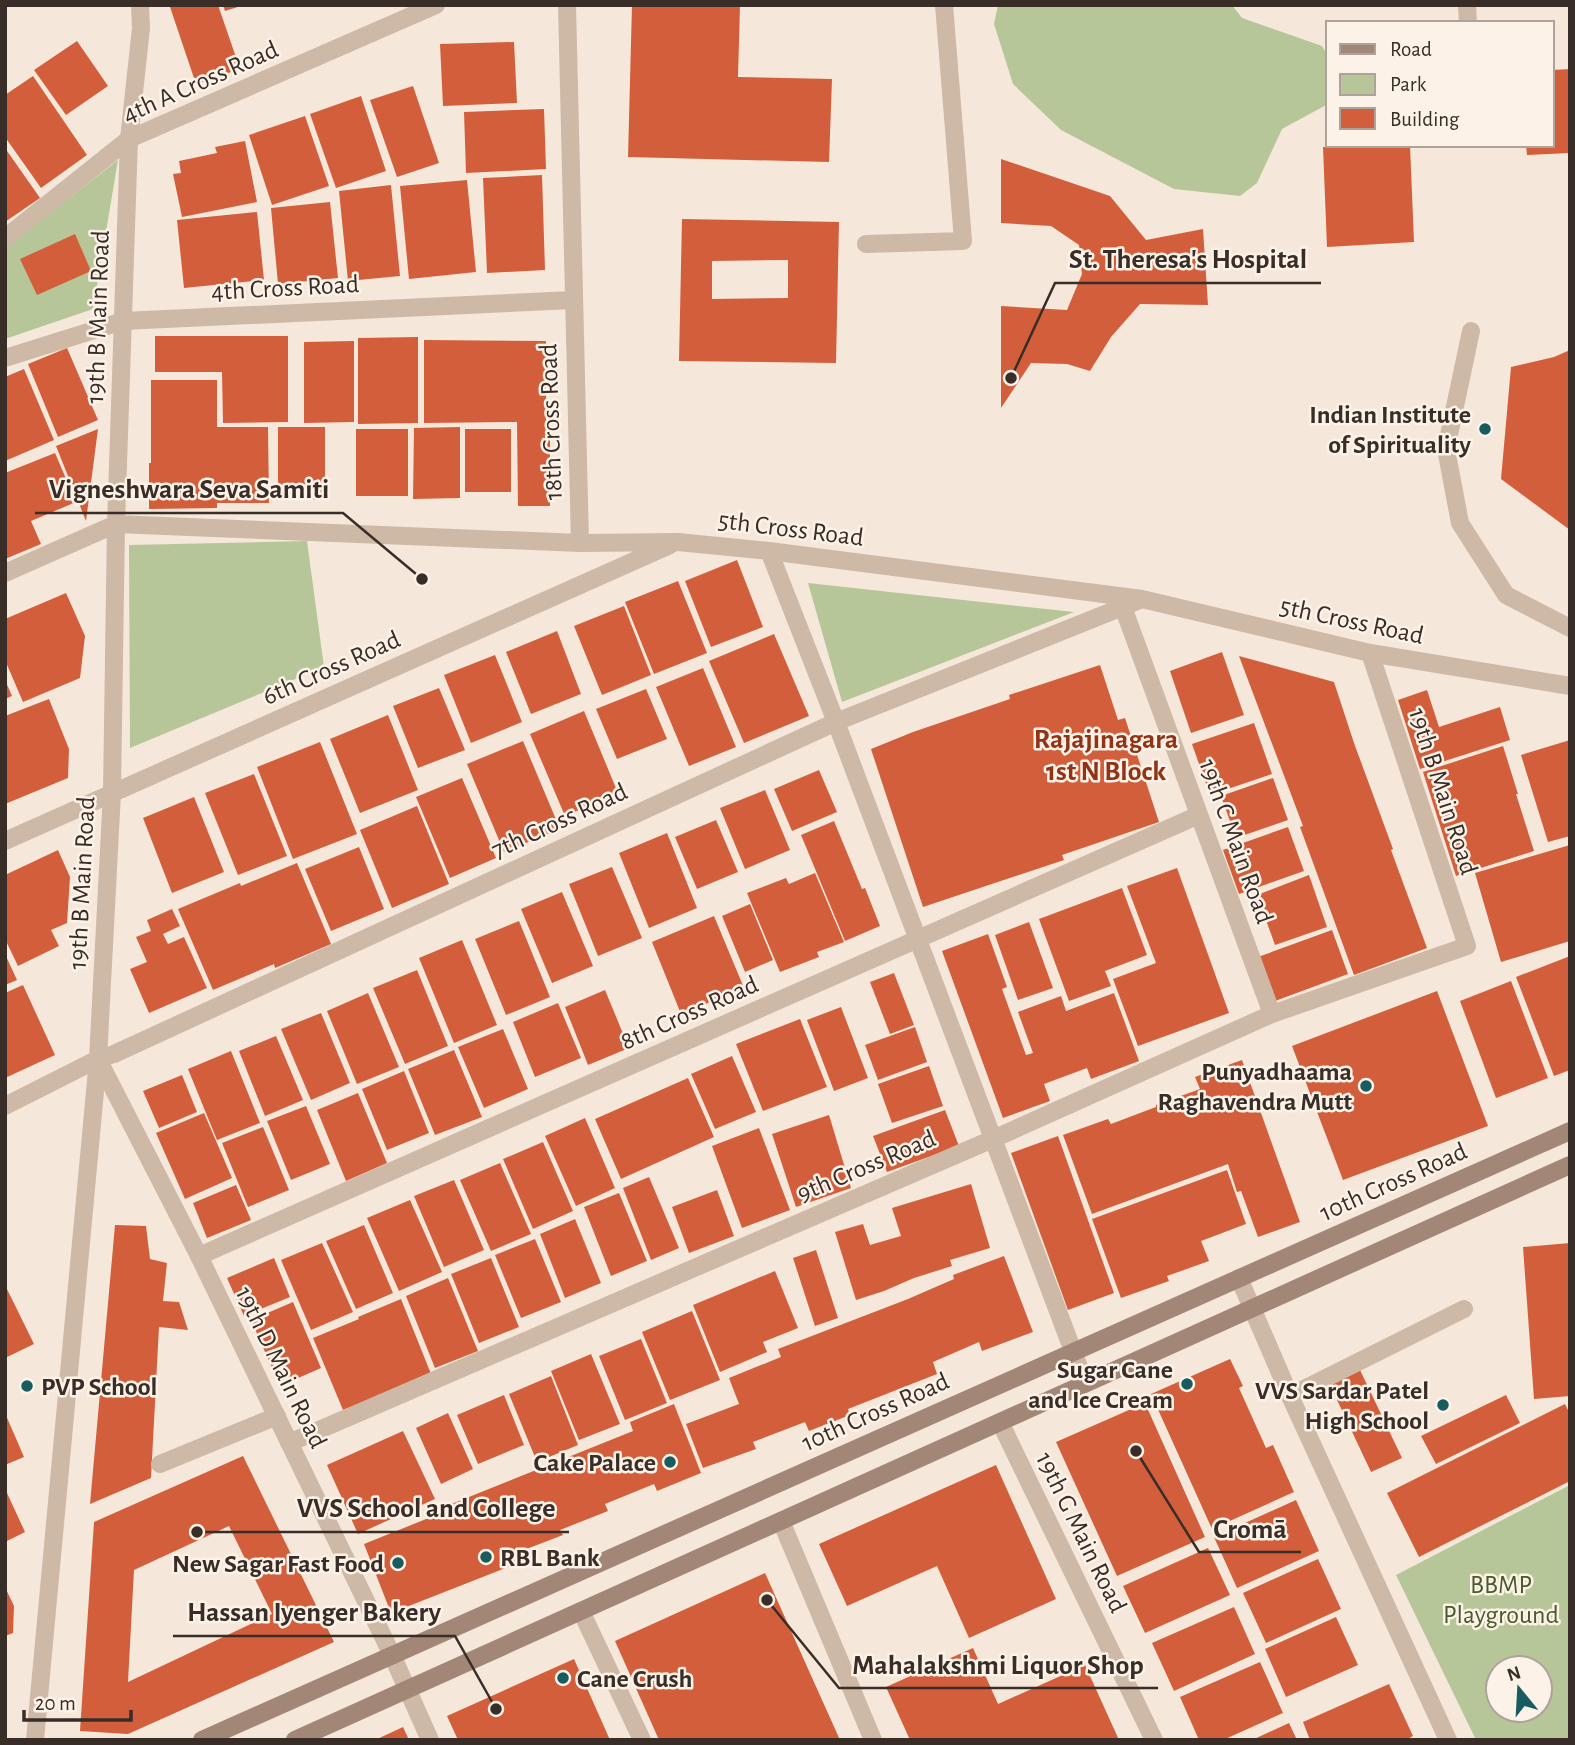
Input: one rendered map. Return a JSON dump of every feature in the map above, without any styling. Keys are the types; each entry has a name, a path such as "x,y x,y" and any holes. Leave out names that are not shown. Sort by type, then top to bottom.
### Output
{"main road":[{"name":"10th Cross Road","path":"202,1740 1570,1131"},
{"path":"295,1740 1570,1165"}],"street":[{"name":"19th B Main Road","path":"35,1740 97,1059 112,793 116,524 129,139 141,28 140,5"},
{"name":"4th A Cross Road","path":"5,237 129,139 436,5"},
{"name":"18th Cross Road","path":"567,5 580,543"},
{"path":"866,244 963,241 944,5"},
{"name":"4th Cross Road","path":"5,358 123,321 573,300"},
{"path":"1471,331 1447,449 1460,523 1506,595 1570,628"},
{"name":"5th Cross Road","path":"5,573 116,524 580,543 678,542 1142,599 1370,653 1570,686"},
{"name":"6th Cross Road","path":"5,841 678,542"},
{"path":"768,551 836,722 1085,1383"},
{"name":"7th Cross Road","path":"5,1106 97,1059 836,722 1142,599"},
{"name":"19th C Main Road","path":"1123,607 1272,1014"},
{"name":"19th B Main Road","path":"1370,653 1467,946"},
{"name":"8th Cross Road","path":"199,1256 1199,815"},
{"name":"9th Cross Road","path":"289,1443 993,1139 1272,1014 1467,946"},
{"name":"19th D Main Road","path":"97,1059 199,1256 392,1655 430,1740"},
{"path":"1239,1278 1290,1396 1448,1740"},
{"path":"1290,1396 1465,1309"},
{"path":"160,1464 276,1416"},
{"name":"19th G Main Road","path":"1000,1422 1154,1740"},
{"path":"781,1521 873,1740"},
{"path":"581,1611 642,1740"}],"green space":[{"path":"998,5 1232,5 1242,18 1322,46 1326,53 1326,105 1282,129 1257,183 1240,196 1174,189 1061,130 1013,84 994,24"},
{"path":"118,160 93,309 5,339 5,248"},
{"path":"307,541 324,667 130,748 129,545"},
{"path":"808,583 1074,612 842,702"},
{"name":"BBMP Playground","path":"1570,1485 1570,1740 1476,1740 1396,1575"}],"building":[{"path":"218,5 240,69 196,84 170,7"},
{"path":"223,5 241,5 241,6 225,11"},
{"path":"632,5 740,5 738,77 832,79 829,162 628,157"},
{"path":"77,41 108,86 66,115 34,70"},
{"path":"514,42 517,103 443,106 440,44"},
{"path":"1570,69 1570,153 1527,155 1526,147 1554,147 1554,70"},
{"path":"33,76 87,155 41,188 5,137 5,95"},
{"path":"413,86 439,163 397,177 370,100"},
{"path":"361,96 386,171 336,188 310,114"},
{"path":"544,109 546,169 466,173 464,112"},
{"path":"305,116 329,186 272,205 249,135"},
{"path":"245,141 257,202 182,217 173,174 181,173 179,161 217,153 215,147"},
{"path":"1323,147 1410,147 1414,242 1327,247"},
{"path":"5,148 40,198 5,222"},
{"path":"1001,159 1110,196 1146,240 1203,229 1208,305 1140,304 1111,337 1090,371 1067,364 1031,363 1001,408 1001,306 1067,310 1082,274 1079,245 1051,226 1001,223"},
{"path":"542,175 545,270 487,273 483,178"},
{"path":"467,180 476,272 409,279 400,186"},
{"path":"391,185 400,276 348,281 339,191"},
{"path":"330,202 338,278 278,284 271,208"},
{"path":"257,212 264,280 184,288 177,220"},
{"path":"682,219 839,222 836,363 679,361","holes":["788,260 788,298 712,299 712,261"]},
{"path":"75,234 91,271 37,295 20,259"},
{"path":"155,336 288,336 288,422 223,423 222,372 155,372"},
{"path":"418,337 418,423 358,424 358,338"},
{"path":"424,340 546,341 550,506 518,506 517,422 424,423"},
{"path":"354,341 354,422 304,423 304,342"},
{"path":"67,348 98,420 58,437 28,364"},
{"path":"1570,350 1570,530 1501,479 1511,367 1554,357"},
{"path":"24,369 54,440 5,461 5,377"},
{"path":"151,380 217,380 217,427 268,427 269,503 217,503 217,508 149,509"},
{"path":"278,427 325,427 325,499 278,500"},
{"path":"460,427 460,498 413,499 414,428"},
{"path":"98,429 86,521 56,446"},
{"path":"356,429 408,429 408,496 356,496"},
{"path":"465,429 511,429 511,492 465,492"},
{"path":"55,453 76,502 31,521 41,544 5,559 5,473"},
{"path":"737,560 763,627 711,647 685,581"},
{"path":"678,581 707,653 654,674 625,602"},
{"path":"66,593 85,636 80,678 23,702 5,660 5,619"},
{"path":"624,606 651,675 602,695 574,626"},
{"path":"557,631 581,694 531,714 506,652"},
{"path":"774,634 809,716 744,743 709,661"},
{"path":"1222,652 1244,715 1191,733 1170,671"},
{"path":"495,655 522,722 471,743 444,675"},
{"path":"1239,656 1334,682 1427,948 1354,975 1300,827 1303,826"},
{"path":"1100,665 1118,720 1125,718 1159,822 1062,855 1064,860 923,907 871,749 1010,699 1009,695"},
{"path":"703,668 736,747 689,766 656,687"},
{"path":"5,680 12,696 5,699"},
{"path":"439,688 465,750 418,768 393,706"},
{"path":"646,689 667,739 617,759 596,709"},
{"path":"1427,690 1439,727 1500,707 1510,740 1420,769 1398,700"},
{"path":"49,699 69,749 68,778 5,804 5,716"},
{"path":"584,711 618,793 565,816 530,734"},
{"path":"388,715 418,790 360,813 330,739"},
{"path":"1254,723 1272,774 1210,795 1192,744"},
{"path":"1570,740 1570,836 1548,842 1521,755"},
{"path":"523,741 560,829 504,852 467,764"},
{"path":"320,742 357,834 293,859 257,767"},
{"path":"1503,746 1534,851 1456,876 1423,772"},
{"path":"819,770 837,812 792,831 774,789"},
{"path":"254,774 287,856 238,875 205,793"},
{"path":"462,778 496,858 450,878 416,797"},
{"path":"1273,778 1288,820 1236,838 1221,796"},
{"path":"765,790 790,850 745,869 720,808"},
{"path":"194,797 224,872 172,893 143,818"},
{"path":"417,806 449,884 392,908 360,830"},
{"path":"716,820 738,872 697,889 675,837"},
{"path":"834,821 880,926 845,941 801,835"},
{"path":"1288,827 1304,871 1239,894 1223,850"},
{"path":"667,833 697,908 649,928 619,853"},
{"path":"1570,845 1570,941 1501,962 1475,873"},
{"path":"359,847 384,909 331,931 305,869"},
{"path":"58,850 70,877 67,923 51,930 59,946 18,966 5,939 5,875"},
{"path":"297,863 331,944 213,990 178,909"},
{"path":"612,867 642,938 598,956 569,884"},
{"path":"1177,868 1229,1013 1138,1046 1113,979 1156,963 1127,886"},
{"path":"815,873 844,942 817,952 819,957 780,972 747,893 786,878 789,884"},
{"path":"1309,875 1327,927 1275,945 1257,895"},
{"path":"1122,888 1147,955 1105,971 1111,986 1069,1001 1039,919"},
{"path":"562,892 593,966 552,983 521,909"},
{"path":"750,904 773,960 745,972 722,916"},
{"path":"172,909 180,926 163,934 168,944 184,937 207,988 149,1013 130,969 147,962 136,937 151,931 147,920"},
{"path":"714,916 744,988 681,1014 652,942"},
{"path":"519,921 550,997 506,1015 475,939"},
{"path":"1029,922 1053,988 1018,1000 995,935"},
{"path":"1332,930 1348,974 1275,1001 1258,957"},
{"path":"988,934 1007,987 1002,989 1026,1055 1033,1053 1018,1012 1061,996 1066,1011 1114,993 1139,1061 1091,1079 1087,1068 1044,1084 1050,1101 1003,1118 942,951"},
{"path":"462,940 497,1025 454,1043 419,958"},
{"path":"5,954 17,980 5,985"},
{"path":"1570,956 1570,1070 1554,1076 1516,977"},
{"path":"417,970 448,1046 405,1064 373,988"},
{"path":"894,973 914,1025 890,1034 870,982"},
{"path":"1511,981 1548,1078 1496,1098 1460,1001"},
{"path":"23,985 55,1055 5,1078 5,993"},
{"path":"605,990 629,1048 588,1065 565,1007"},
{"path":"1437,991 1488,1126 1343,1180 1292,1046"},
{"path":"368,993 399,1067 357,1084 327,1011"},
{"path":"558,1003 581,1058 535,1077 513,1022"},
{"path":"841,1007 868,1078 834,1091 807,1020"},
{"path":"321,1013 350,1083 311,1100 281,1029"},
{"path":"800,1019 827,1087 763,1111 736,1044"},
{"path":"915,1027 927,1062 878,1080 865,1045"},
{"path":"503,1029 528,1089 484,1108 458,1047"},
{"path":"276,1036 303,1100 265,1116 239,1051"},
{"path":"454,1050 482,1117 435,1135 408,1069"},
{"path":"231,1051 260,1123 217,1140 188,1069"},
{"path":"732,1056 756,1112 715,1129 691,1074"},
{"path":"1242,1060 1300,1222 1258,1237 1241,1191 1237,1192 1228,1164 1092,1214 1063,1135 1108,1119 1111,1124 1200,1089 1195,1077"},
{"path":"929,1066 943,1106 892,1123 878,1084"},
{"path":"404,1071 429,1133 387,1150 362,1089"},
{"path":"182,1075 197,1112 159,1128 143,1091"},
{"path":"688,1078 714,1137 621,1179 595,1119"},
{"path":"358,1093 387,1163 346,1181 317,1110"},
{"path":"306,1106 330,1164 291,1180 267,1121"},
{"path":"945,1110 959,1146 887,1172 873,1136"},
{"path":"204,1113 232,1178 185,1199 156,1133"},
{"path":"829,1115 851,1188 796,1207 772,1134"},
{"path":"585,1118 615,1188 576,1206 545,1136"},
{"path":"263,1127 289,1190 248,1207 222,1143"},
{"path":"759,1128 790,1210 742,1228 712,1146"},
{"path":"1058,1136 1114,1293 1068,1310 1011,1153"},
{"path":"543,1142 573,1211 533,1229 503,1159"},
{"path":"500,1163 531,1234 491,1251 460,1180"},
{"path":"1227,1170 1246,1224 1201,1241 1209,1261 1167,1276 1169,1281 1121,1298 1092,1219"},
{"path":"649,1177 679,1248 651,1260 623,1188"},
{"path":"454,1180 484,1250 444,1267 414,1196"},
{"path":"971,1184 990,1248 950,1260 952,1266 856,1300 835,1232 863,1224 870,1245 901,1236 892,1208"},
{"path":"236,1185 251,1220 207,1238 193,1203"},
{"path":"717,1190 734,1236 689,1253 672,1207"},
{"path":"619,1193 647,1261 611,1276 584,1207"},
{"path":"410,1200 442,1272 399,1291 367,1218"},
{"path":"575,1219 601,1283 565,1298 540,1234"},
{"path":"115,1225 146,1226 150,1259 167,1263 163,1301 179,1302 188,1330 159,1327 151,1478 90,1504"},
{"path":"364,1225 393,1293 356,1309 326,1241"},
{"path":"535,1239 561,1302 521,1318 495,1255"},
{"path":"322,1243 353,1312 311,1330 281,1260"},
{"path":"1570,1243 1570,1396 1534,1399 1523,1247"},
{"path":"816,1250 838,1318 815,1326 793,1258"},
{"path":"1004,1256 1033,1332 982,1351 979,1342 933,1362 937,1374 848,1409 850,1415 809,1431 805,1422 753,1442 756,1449 703,1468 686,1424 739,1404 729,1378 781,1357 778,1349 908,1299 954,1279 953,1275"},
{"path":"274,1258 290,1297 244,1316 227,1278"},
{"path":"491,1258 519,1327 479,1343 451,1274"},
{"path":"775,1271 798,1328 763,1342 767,1352 720,1372 693,1305"},
{"path":"448,1278 478,1351 435,1368 406,1296"},
{"path":"5,1285 34,1344 5,1358"},
{"path":"401,1299 431,1374 343,1410 313,1338"},
{"path":"293,1302 321,1368 280,1386 251,1320"},
{"path":"692,1311 720,1380 670,1400 642,1332"},
{"path":"641,1339 667,1403 625,1420 599,1356"},
{"path":"591,1354 620,1424 579,1440 551,1371"},
{"path":"1230,1359 1243,1386 1239,1388 1266,1448 1273,1445 1294,1492 1212,1529 1151,1394"},
{"path":"1360,1370 1402,1458 1371,1472 1330,1385"},
{"path":"551,1376 578,1445 537,1462 509,1394"},
{"path":"504,1395 524,1445 478,1464 457,1415"},
{"path":"1506,1395 1520,1423 1436,1464 1421,1436"},
{"path":"1145,1403 1205,1537 1117,1576 1056,1442"},
{"path":"674,1404 701,1473 657,1491 654,1484 605,1504 608,1511 560,1530 563,1535 516,1553 521,1562 391,1613 364,1544 451,1509 449,1505 633,1431 630,1422"},
{"path":"1565,1404 1570,1414 1570,1481 1419,1557 1387,1493"},
{"path":"5,1413 24,1457 5,1465"},
{"path":"448,1413 473,1469 441,1484 416,1428"},
{"path":"403,1431 435,1499 358,1534 327,1465"},
{"path":"243,1456 334,1642 128,1734 80,1731 94,1522","holes":["229,1526 272,1614 128,1682 134,1570"]},
{"path":"996,1465 1056,1599 969,1638 937,1566 847,1606 819,1544"},
{"path":"7,1493 25,1532 5,1542 5,1494"},
{"path":"1296,1500 1319,1551 1237,1588 1214,1537"},
{"path":"1208,1548 1230,1595 1145,1633 1123,1586"},
{"path":"1318,1559 1341,1609 1266,1643 1243,1593"},
{"path":"765,1573 840,1740 659,1740 615,1641"},
{"path":"5,1587 14,1606 13,1633 5,1636"},
{"path":"1234,1607 1255,1654 1174,1691 1152,1643"},
{"path":"1336,1617 1358,1665 1286,1697 1265,1649"},
{"path":"973,1648 998,1704 1085,1665 1119,1740 910,1740 886,1687"},
{"path":"574,1659 610,1740 458,1740 447,1716"},
{"path":"1260,1662 1283,1713 1223,1740 1199,1740 1180,1697"},
{"path":"1389,1684 1413,1736 1406,1740 1310,1740 1303,1722"},
{"path":"1289,1723 1297,1740 1252,1740"},
{"path":"403,1727 409,1740 375,1740"}],"place":[{"name":"St. Theresa's Hospital","path":"1011,378"},
{"name":"Indian Institute of Spirituality","path":"1485,429"},
{"name":"Vigneshwara Seva Samiti","path":"422,579"},
{"name":"Punyadhaama Raghavendra Mutt","path":"1366,1086"},
{"name":"Sugar Cane and Ice Cream","path":"1187,1384"},
{"name":"PVP School","path":"27,1386"},
{"name":"VVS Sardar Patel High School","path":"1443,1405"},
{"name":"Cromā","path":"1136,1451"},
{"name":"Cake Palace","path":"670,1462"},
{"name":"VVS School and College","path":"197,1532"},
{"name":"RBL Bank","path":"486,1557"},
{"name":"New Sagar Fast Food","path":"398,1563"},
{"name":"Mahalakshmi Liquor Shop","path":"767,1600"},
{"name":"Cane Crush","path":"563,1678"},
{"name":"Hassan Iyenger Bakery","path":"496,1709"}],"district":[{"name":"Rajajinagara 1st N Block","path":"1106,754"}]}
